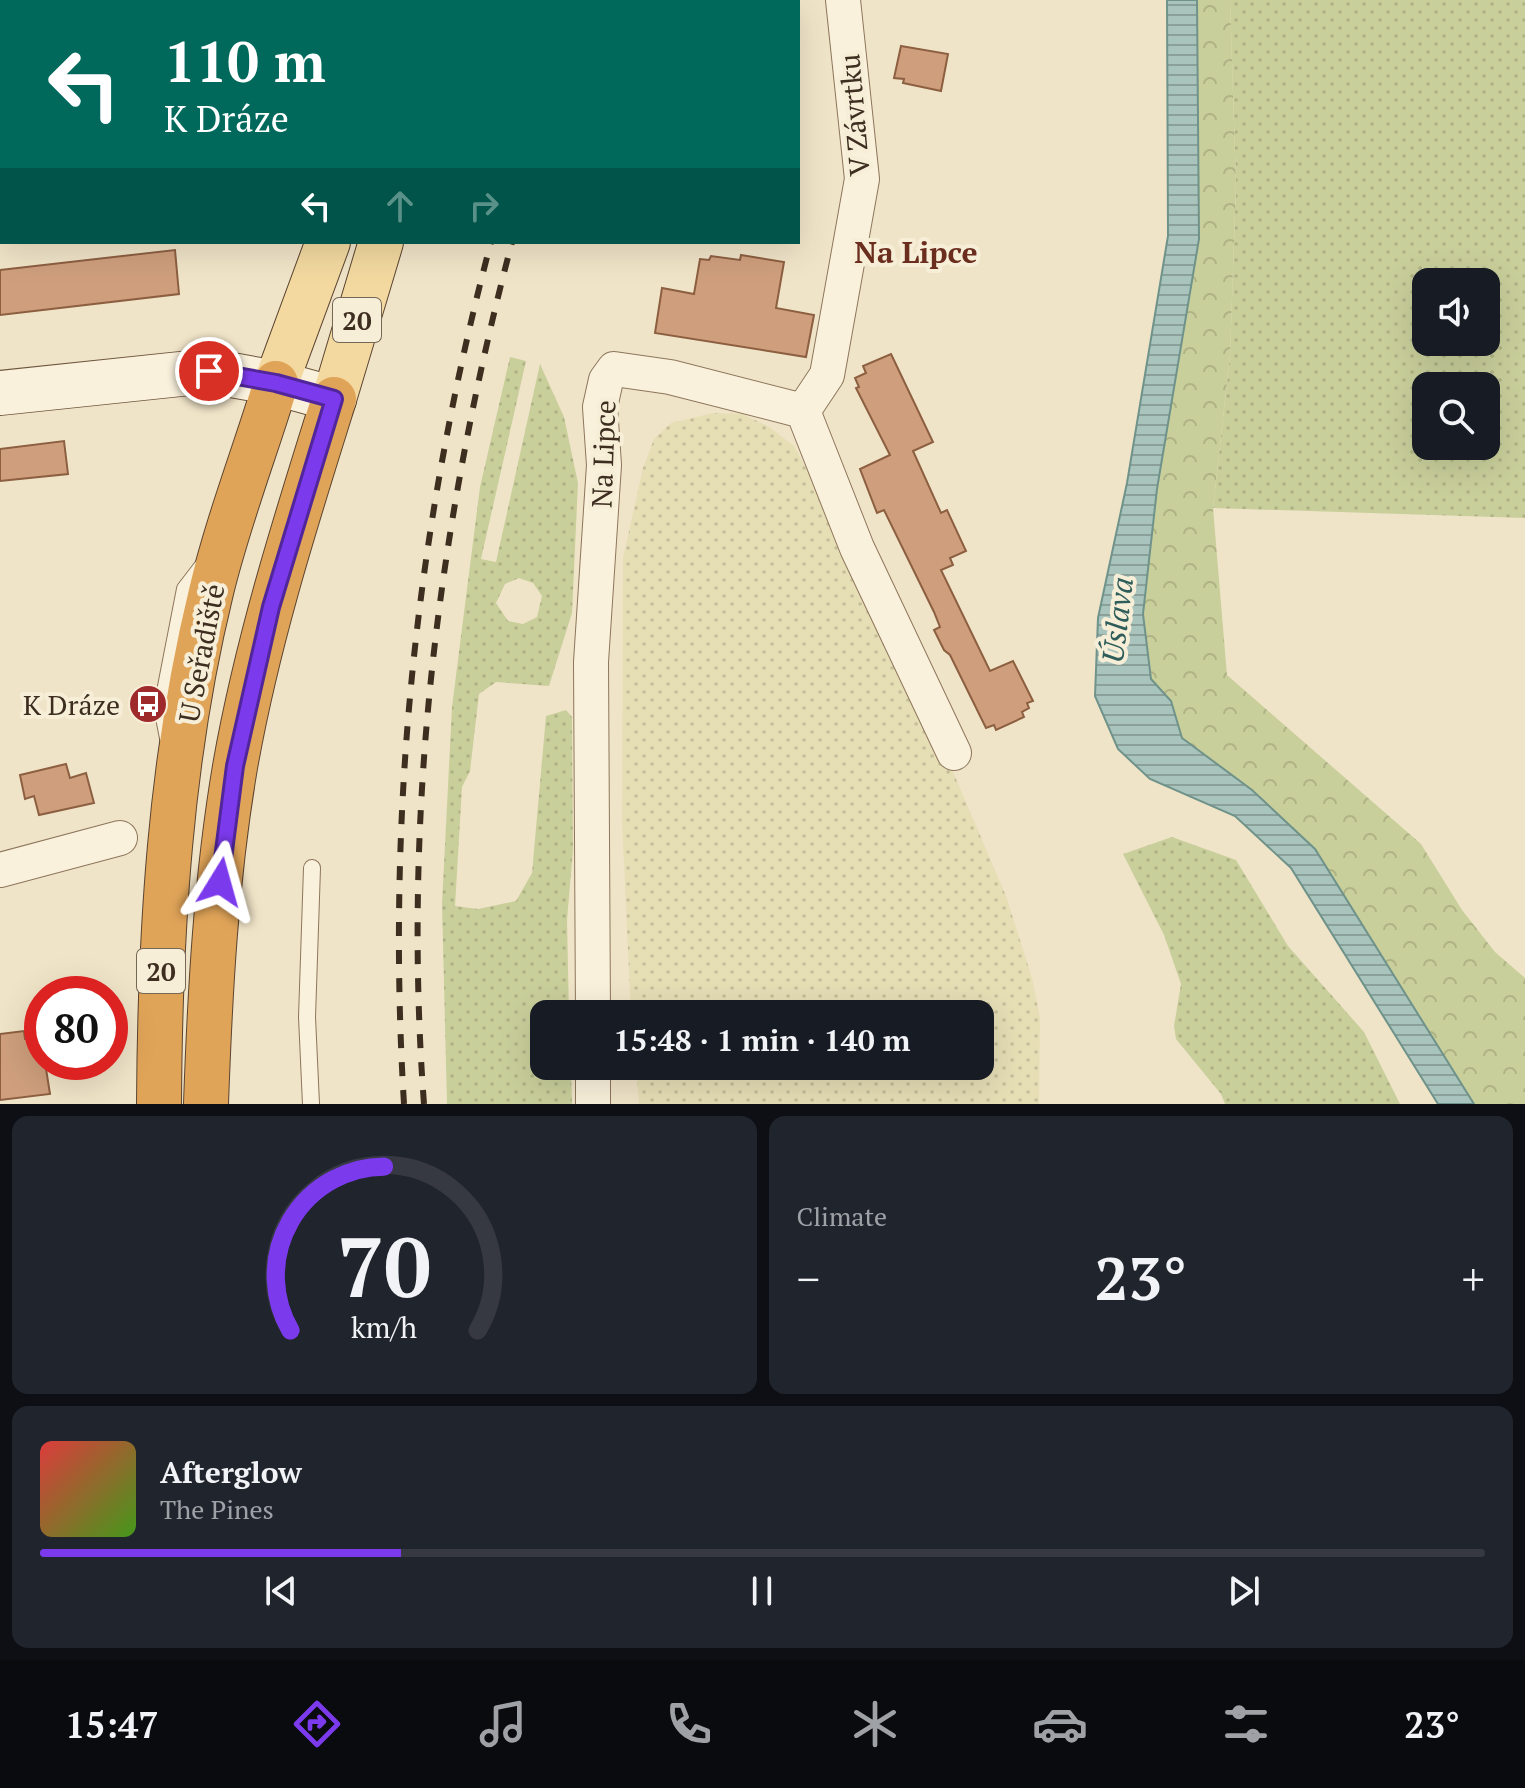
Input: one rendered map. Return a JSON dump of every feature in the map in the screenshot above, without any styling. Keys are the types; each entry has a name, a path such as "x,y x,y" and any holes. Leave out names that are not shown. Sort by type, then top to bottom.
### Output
{"highway":[{"name":"U Seřadiště","path":"159,1104 163,920 177,777 211,591 276,383"},
{"name":"U Seřadiště","path":"206,1104 212,940 235,766 271,607 334,399"}],"main road":[{"name":"U Seřadiště","path":"276,383 327,244"},
{"name":"U Seřadiště","path":"334,399 380,244"}],"street":[{"name":"V Závrtku","path":"803,411 827,375 862,179 843,0"},
{"name":"Na Lipce","path":"593,1000 591,662 604,465 600,407 606,380 614,369 670,377 803,411"},
{"path":"0,393 195,372 225,372 334,399"},
{"path":"803,411 857,548 954,753"},
{"path":"0,870 120,838"},
{"path":"593,1080 593,1104"}],"lane":[{"path":"311,1104 307,1017 312,868"}],"shaded area":[{"path":"713,413 742,414 768,426 794,446 837,525 948,760 1006,896 1032,978 1040,1018 1039,1104 639,1104 637,1080 994,1080 994,1000 630,1000 622,822 623,558 643,468 654,439 671,423"}],"green space":[{"path":"1197,0 1230,0 1236,184 1230,355 1213,508 1227,675 1421,844 1462,910 1495,952 1525,978 1525,1104 1474,1104 1315,849 1252,790 1182,738 1171,701 1151,679 1143,614 1157,489 1199,239"},
{"path":"1230,0 1525,0 1525,518 1213,508 1230,355 1236,184"},
{"path":"510,357 526,361 481,559 496,562 540,364 564,417 578,483 572,613 549,686 496,682 479,694 470,771 462,787 455,906 478,909 516,901 532,873 546,716 566,710 572,717 573,850 567,920 569,1000 530,1000 530,1080 571,1080 572,1104 447,1104 442,904 452,707 480,487","holes":["519,578 533,583 542,596 537,617 523,624 508,621 496,603 505,584"]},
{"path":"1172,837 1236,860 1288,946 1364,1032 1400,1104 1225,1104 1221,1094 1176,1039 1174,1026 1181,984 1164,935 1123,854"}],"water":[{"name":"Úslava","path":"1167,0 1197,0 1199,239 1157,489 1143,614 1151,679 1171,701 1182,738 1252,790 1315,849 1474,1104 1438,1104 1291,868 1235,816 1150,779 1118,749 1095,696 1098,618 1127,483 1168,236"}],"building":[{"path":"901,46 948,54 941,91 903,83 904,79 894,78"},
{"path":"175,250 179,294 0,315 0,270"},
{"path":"741,255 784,262 776,308 814,315 806,357 655,333 662,288 694,294 700,259 709,260 711,256 740,260"},
{"path":"891,354 933,442 913,451 941,513 947,510 966,551 950,558 953,565 941,570 990,671 1013,661 1033,701 1027,703 1029,708 1022,712 1024,717 996,730 994,725 986,728 950,655 944,650 934,630 940,627 934,612 884,510 877,513 860,469 890,455 856,388 859,387 855,378 866,373 863,366"},
{"path":"64,441 68,474 0,481 0,449"},
{"path":"66,764 70,778 86,773 94,803 39,815 34,796 25,799 20,775"},
{"path":"24,1031 24,1080 48,1080 50,1094 0,1100 0,1034"}],"railway":[{"path":"404,1104 399,995 399,886 413,670 443,455 491,244"},
{"path":"424,1104 418,995 418,886 432,669 464,454 512,244"}],"place":[{"name":"K Dráze","path":"148,704"}],"district":[{"name":"Na Lipce","path":"916,252"}],"route":[{"path":"209,371 276,383 334,399 271,607 235,766 220,882"}]}
